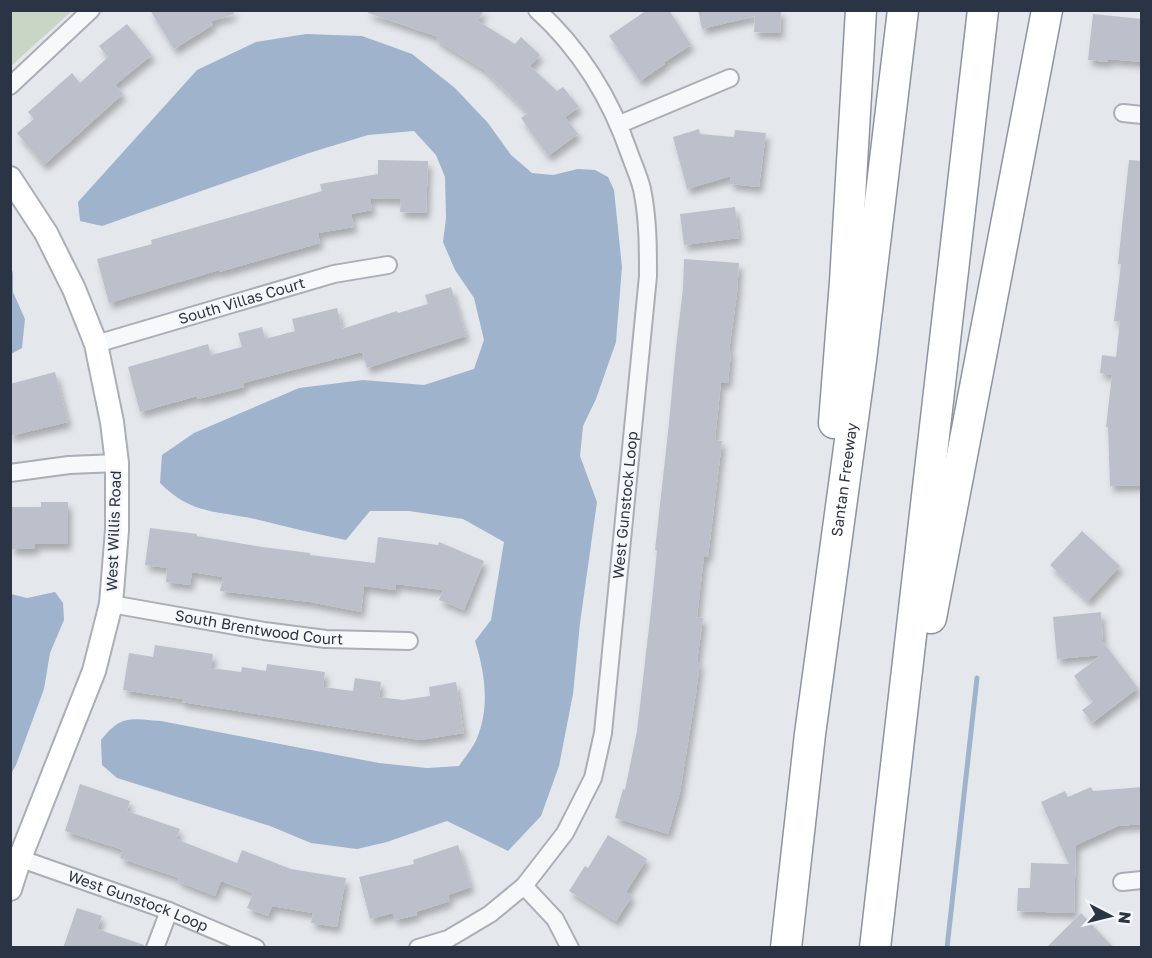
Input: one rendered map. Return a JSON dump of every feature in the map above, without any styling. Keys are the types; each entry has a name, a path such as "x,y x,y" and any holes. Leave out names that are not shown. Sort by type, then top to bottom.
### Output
{"highway":[{"path":"810,734 845,282 861,10"},
{"name":"Santan Freeway","path":"786,948 810,734 861,360 903,10"},
{"path":"874,948 983,10"},
{"path":"890,824 947,540 1047,10"}],"street":[{"path":"10,86 92,10"},
{"name":"West Gunstock Loop","path":"418,948 448,939 489,914 524,886 565,833 593,778 603,733 648,276 648,226 642,188 620,124 592,73 557,28 537,10"},
{"path":"620,124 730,78"},
{"path":"1123,113 1142,115"},
{"name":"West Willis Road","path":"10,178 46,233 74,289 96,344 112,422 117,463 117,530 111,604 94,671 15,856 10,890"},
{"name":"South Villas Court","path":"96,344 334,274 388,265"},
{"path":"10,473 69,465 117,463"},
{"name":"South Brentwood Court","path":"111,604 264,631 326,639 409,640"},
{"name":"West Gunstock Loop","path":"15,856 169,911 256,948"},
{"path":"1122,882 1142,880"},
{"path":"524,886 555,919 570,948"},
{"path":"155,948 169,911"}],"green space":[{"path":"11,10 72,10 72,11 11,66"}],"water":[{"path":"306,34 362,36 412,54 455,88 488,123 511,155 532,173 553,175 578,169 595,170 608,177 614,190 622,267 616,342 596,399 583,426 580,456 597,502 580,623 573,694 559,766 541,816 508,851 447,821 387,842 357,849 311,843 270,826 117,778 102,765 101,740 121,722 134,719 161,721 379,763 427,768 459,766 477,738 481,726 485,690 475,641 491,620 504,542 463,519 409,511 370,511 346,540 195,507 172,494 160,483 162,455 194,433 299,388 363,380 424,385 474,369 484,340 474,298 455,270 443,242 446,218 445,177 436,155 414,131 368,135 309,153 102,226 80,221 78,202 197,70 256,42"},
{"path":"10,266 13,273 13,292 25,319 22,348 11,354"},
{"path":"55,592 63,603 64,620 50,653 44,689 11,774 11,594 27,598"}],"building":[{"path":"150,10 233,10 234,14 211,21 213,25 174,49"},
{"path":"368,10 484,10 478,21 515,44 521,37 540,55 530,66 557,91 563,87 579,107 565,117 578,134 548,156 521,118 528,113 483,69 436,40 438,37 368,13"},
{"path":"647,10 669,10 691,45 640,81 609,36"},
{"path":"698,10 781,10 780,33 754,32 755,16 702,29"},
{"path":"1093,14 1142,19 1142,62 1088,60"},
{"path":"127,24 152,55 115,85 123,94 44,165 17,133 34,119 28,112 72,73 80,83 108,57 99,46"},
{"path":"699,129 700,134 734,137 735,130 766,133 759,187 730,184 731,176 687,189 673,137"},
{"path":"378,160 428,161 426,213 400,212 401,199 370,198 372,210 351,214 354,227 318,233 320,243 109,303 97,259 152,244 151,240 322,191 320,184 378,174"},
{"path":"1129,160 1142,161 1142,485 1110,486 1108,427 1106,427 1112,375 1100,373 1102,355 1116,357 1120,321 1114,321"},
{"path":"735,207 739,238 684,245 680,214"},
{"path":"684,259 739,263 729,351 731,352 728,383 721,382 715,440 722,441 708,557 704,556 697,617 703,618 697,662 700,662 680,792 668,834 615,818 623,789 625,790 637,731 652,601"},
{"path":"451,287 466,336 367,368 362,352 243,383 244,387 198,399 197,396 140,412 128,367 208,344 211,355 242,347 238,333 262,327 265,339 295,331 292,319 337,308 342,329 397,311 398,313 428,304 425,295"},
{"path":"55,372 68,422 10,436 10,384"},
{"path":"41,502 68,502 68,544 35,544 35,549 11,549 12,507 41,507"},
{"path":"150,528 310,553 310,555 375,563 378,537 438,545 439,542 484,561 464,610 439,600 443,590 396,584 395,590 364,586 361,612 310,602 220,591 223,577 192,572 190,585 166,582 167,568 145,565"},
{"path":"1082,531 1120,566 1088,601 1050,565"},
{"path":"1101,612 1103,642 1138,688 1092,723 1082,710 1093,702 1074,676 1101,655 1057,659 1053,617"},
{"path":"155,645 213,654 211,668 241,672 242,667 266,671 267,664 325,672 323,687 353,691 355,678 381,682 379,697 403,700 430,696 429,687 456,682 464,733 420,740 182,702 182,699 123,690 129,653 153,657"},
{"path":"80,784 130,801 127,811 180,829 176,839 237,863 242,850 291,869 346,878 337,927 311,923 313,913 272,906 268,916 247,908 253,893 221,881 215,896 177,881 179,878 120,858 123,850 65,831"},
{"path":"1091,787 1093,791 1142,787 1142,824 1118,826 1076,845 1074,913 1017,911 1018,888 1030,888 1031,863 1069,864 1041,802 1065,791 1068,797"},
{"path":"608,835 647,859 626,892 632,896 616,921 569,891 585,866 588,868"},
{"path":"458,845 471,887 448,895 450,901 416,912 417,915 395,920 393,913 370,919 359,877 414,864 413,860"},
{"path":"77,908 102,916 97,929 144,945 143,948 63,948"},
{"path":"1081,913 1114,948 1046,948"}],"waterway":[{"path":"947,948 977,678"}]}
